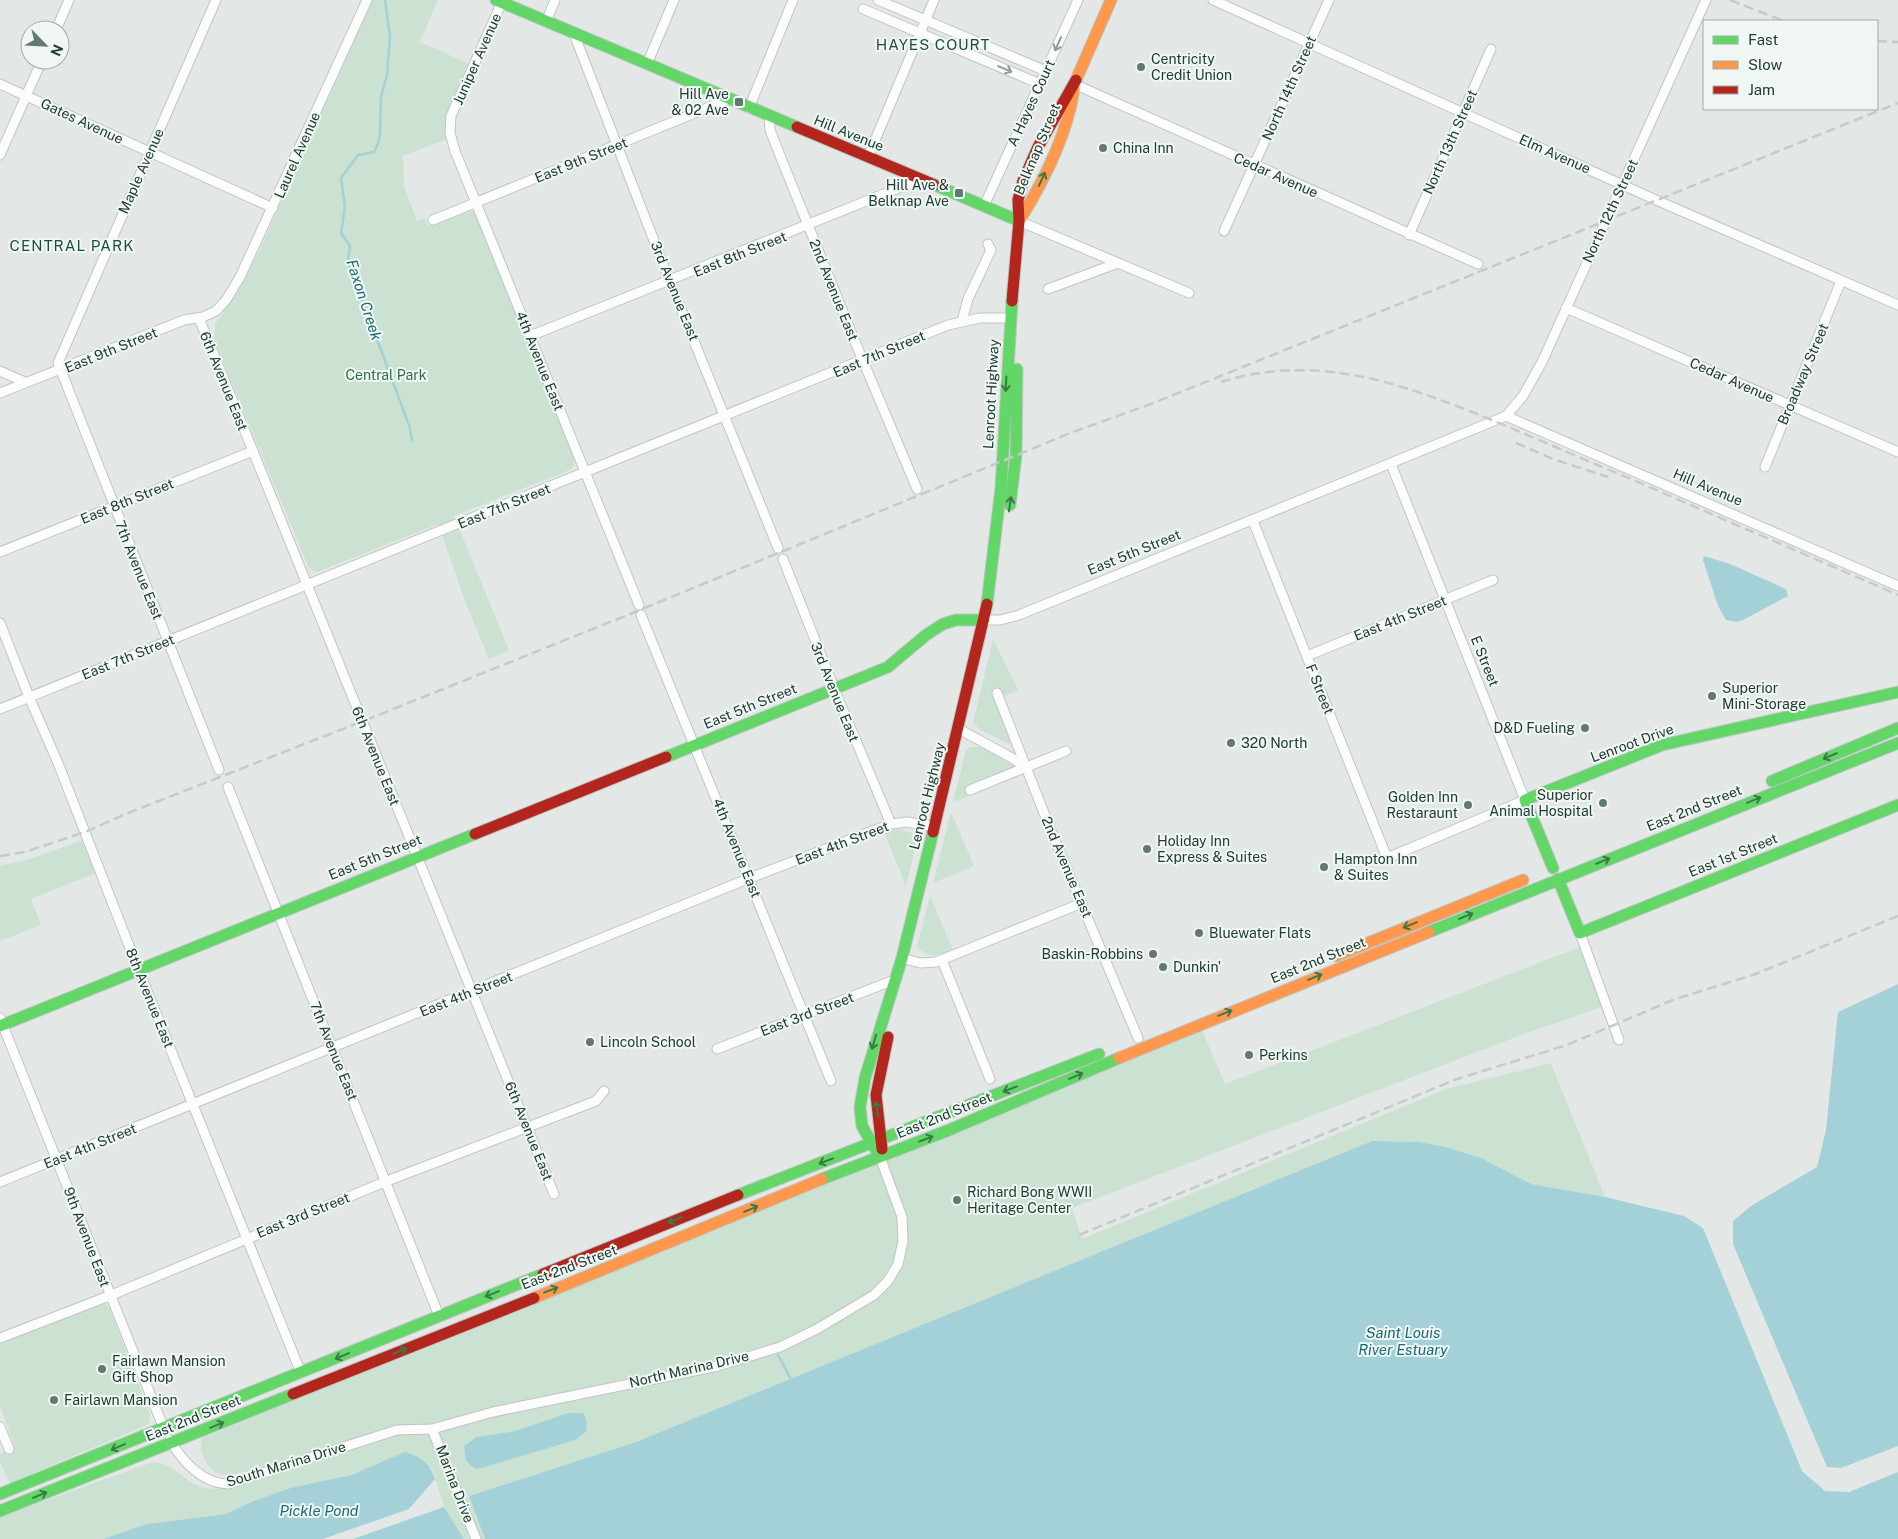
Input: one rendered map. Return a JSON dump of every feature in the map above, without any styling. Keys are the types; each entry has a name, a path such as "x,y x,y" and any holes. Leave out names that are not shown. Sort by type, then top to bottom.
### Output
{"main road":[{"name":"Belknap Street","path":"1019,221 1018,200 1023,181 1049,123 1074,84 1112,0"},
{"name":"Hill Avenue","path":"500,1 574,34 1019,221"},
{"name":"Belknap Street","path":"1019,221 1040,184 1072,108 1074,84"},
{"name":"Lenroot Highway","path":"877,1141 862,1126 862,1095 878,1030 902,958 984,620 1000,569 1016,455 1018,388 1014,337 1010,318 1019,221"},
{"name":"East 5th Street","path":"1,1023 888,668 930,632 944,624 958,620 984,620"},
{"name":"Lenroot Drive","path":"1525,800 1662,745 1898,692"},
{"path":"1762,784 1898,728"},
{"name":"East 2nd Street","path":"1329,958 1550,872 1898,743"},
{"name":"E Street","path":"1525,800 1550,872 1580,933"},
{"name":"East 1st Street","path":"1580,933 1898,805"},
{"name":"East 2nd Street","path":"0,1494 877,1141 1140,1043 1550,872"},
{"name":"Lenroot Highway","path":"880,1157 877,1141 877,1084 893,1013 896,980"},
{"name":"East 2nd Street","path":"0,1510 172,1444 949,1130 1230,1000"}],"street":[{"path":"60,20 69,0"},
{"name":"Maple Avenue","path":"60,371 58,363 60,354 216,0"},
{"name":"Laurel Avenue","path":"221,306 240,277 273,208 367,0"},
{"path":"546,22 556,0"},
{"path":"647,64 674,0"},
{"path":"749,108 793,0"},
{"path":"878,0 1046,71"},
{"path":"868,157 934,0"},
{"name":"A Hayes Court","path":"984,206 1078,0"},
{"name":"Elm Avenue","path":"1213,0 1622,185 1898,305"},
{"name":"North 14th Street","path":"1224,231 1329,0"},
{"name":"North 12th Street","path":"1506,416 1530,384 1706,0"},
{"name":"Juniper Avenue","path":"452,116 500,1"},
{"path":"863,10 1040,84"},
{"name":"3rd Avenue East","path":"574,34 670,282 778,548"},
{"name":"North 13th Street","path":"1409,235 1491,49"},
{"path":"0,155 37,70"},
{"name":"Gates Avenue","path":"0,84 273,208"},
{"name":"Cedar Avenue","path":"1074,84 1409,235 1478,264"},
{"name":"East 9th Street","path":"433,220 729,99"},
{"name":"4th Avenue East","path":"452,116 449,125 452,142 638,605"},
{"name":"2nd Avenue East","path":"768,116 770,130 808,226 917,489"},
{"name":"East 8th Street","path":"530,336 670,282 920,179"},
{"name":"Hill Avenue","path":"1019,221 1189,293"},
{"path":"962,321 968,299 991,250 988,244"},
{"path":"1048,289 1118,263"},
{"name":"Broadway Street","path":"1765,467 1789,405 1842,281"},
{"name":"East 9th Street","path":"0,393 25,382 60,371 184,320 199,318 212,313 221,306"},
{"name":"Cedar Avenue","path":"1566,308 1898,452"},
{"name":"6th Avenue East","path":"199,318 554,1194"},
{"name":"East 7th Street","path":"0,709 962,321 1010,318"},
{"path":"0,371 25,382"},
{"name":"7th Avenue East","path":"60,371 219,770"},
{"name":"Hill Avenue","path":"1506,416 1898,586"},
{"name":"East 5th Street","path":"984,620 1000,620 1018,615 1253,521 1506,416"},
{"name":"East 8th Street","path":"0,552 253,451"},
{"name":"E Street","path":"1391,464 1525,800"},
{"name":"F Street","path":"1253,521 1387,858"},
{"name":"3rd Avenue East","path":"783,559 834,689 891,824"},
{"name":"East 4th Street","path":"1307,656 1493,580"},
{"name":"4th Avenue East","path":"642,615 831,1081"},
{"name":"8th Avenue East","path":"0,623 29,697 58,762 138,969 248,1237 301,1373"},
{"name":"2nd Avenue East","path":"997,694 1140,1043"},
{"path":"959,729 1012,758 1026,768"},
{"path":"970,790 1066,751"},
{"name":"7th Avenue East","path":"228,787 387,1181 439,1316"},
{"name":"Lenroot Drive","path":"1387,858 1525,800"},
{"name":"East 4th Street","path":"0,1182 473,992 750,878 891,824 907,822 935,827"},
{"path":"902,958 927,964 942,960 1082,903"},
{"name":"E Street","path":"1580,933 1619,1040"},
{"path":"942,960 990,1078"},
{"name":"East 3rd Street","path":"717,1049 896,980"},
{"name":"9th Avenue East","path":"1,1023 163,1428"},
{"name":"East 3rd Street","path":"0,1338 109,1296 387,1181 596,1101 604,1091"},
{"name":"North Marina Drive","path":"432,1429 493,1412 726,1363 788,1343 862,1304 874,1295 892,1276 900,1258 903,1241 901,1210 880,1157"},
{"path":"0,1427 9,1449"},
{"name":"South Marina Drive","path":"163,1428 172,1444 201,1475 213,1482 228,1484 397,1430 432,1429"},
{"name":"Marina Drive","path":"432,1429 444,1453 476,1539"}],"green space":[{"name":"Central Park","path":"372,0 438,0 420,42 472,65 445,125 447,139 403,156 404,186 417,221 425,218 428,226 475,210 574,459 574,465 570,470 454,516 509,650 489,659 466,604 438,524 320,571 316,572 309,568 214,340 215,324 234,297 259,251"},
{"path":"993,639 1018,690 1005,696 1001,690 994,693 1012,741 1009,744 981,730 973,723"},
{"path":"971,747 981,747 1015,766 969,787 971,795 953,802 966,750"},
{"path":"951,812 974,866 933,883"},
{"path":"901,829 918,836 906,886 884,832"},
{"path":"83,840 96,873 31,899 41,925 0,941 0,866 30,859"},
{"path":"930,896 953,950 939,955 929,955 917,946"},
{"path":"1580,947 1602,1007 1524,1034 1072,1208 1082,1239 1446,1089 1551,1063 1605,1197 1531,1184 1481,1158 1446,1147 1419,1142 1372,1141 636,1442 469,1496 485,1539 464,1539 444,1507 432,1468 370,1467 343,1477 280,1492 226,1514 147,1524 103,1539 0,1539 0,1517 150,1463 162,1464 172,1468 191,1482 206,1488 220,1489 250,1483 246,1471 226,1475 214,1471 203,1456 201,1450 202,1438 1201,1028 1225,1084"},
{"path":"99,1303 104,1303 109,1307 150,1414 149,1424 10,1483 0,1462 0,1454 15,1447 0,1407 0,1342"}],"water":[{"path":"1704,556 1730,564 1786,589 1788,596 1743,620 1737,622 1726,620 1718,606 1703,560"},
{"path":"1898,984 1898,1446 1841,1468 1827,1467 1733,1244 1733,1221 1751,1206 1817,1167 1826,1130 1838,1012"},
{"name":"Saint Louis River Estuary","path":"1372,1141 1419,1142 1446,1147 1481,1158 1531,1184 1605,1197 1684,1216 1703,1228 1802,1471 1825,1491 1849,1492 1898,1472 1898,1539 485,1539 469,1496 636,1442"},
{"path":"568,1413 583,1413 587,1422 586,1432 575,1440 475,1469 466,1461 464,1446 477,1437 516,1431"},
{"name":"Pickle Pond","path":"405,1452 424,1461 435,1479 409,1509 323,1539 103,1539 147,1524 226,1514 254,1501 291,1488 351,1475"},
{"path":"444,1507 464,1539 353,1539"}],"waterway":[{"name":"Faxon Creek","path":"385,0 390,37 387,75 381,97 378,144 374,152 358,155 341,178 345,207 341,233 350,246 348,261 410,428 412,440"},
{"name":"Faxon Creek","path":"778,1355 791,1379"}],"railway":[{"path":"1730,0 1781,20"},
{"path":"1878,41 1898,42"},
{"path":"0,856 25,852 85,832 128,813 630,614 1073,432 1151,404 1898,103"},
{"path":"1221,382 1255,374 1287,370 1320,371 1351,375 1414,391 1516,430 1898,595"},
{"path":"1516,443 1553,459 1608,477"},
{"path":"1079,1235 1457,1079 1567,1045 1675,999 1753,975 1898,916"}],"traffic: fast":[{"path":"496,0 797,127"},
{"path":"935,185 1019,221"},
{"path":"987,604 1001,488 1012,301"},
{"path":"1010,505 1016,455 1017,369"},
{"path":"666,757 888,667 926,635 943,624 956,620 984,620"},
{"path":"1553,868 1525,800 1662,745 1898,692"},
{"path":"1772,781 1898,728"},
{"path":"1429,932 1898,743"},
{"path":"1558,879 1580,933 1898,805"},
{"path":"877,1152 862,1126 860,1107 865,1078 902,958 933,832"},
{"path":"0,1026 475,834"},
{"path":"738,1195 1099,1054"},
{"path":"822,1179 949,1130 1119,1058"},
{"path":"0,1494 543,1274"},
{"path":"0,1511 293,1394"}],"traffic: slow":[{"path":"1076,80 1111,0"},
{"path":"1019,221 1053,158 1066,124 1074,89"},
{"path":"1336,956 1523,880"},
{"path":"1119,1058 1429,932"},
{"path":"534,1298 822,1179"}],"traffic: jam":[{"path":"1012,301 1019,221 1018,200 1023,181 1038,147 1076,80"},
{"path":"797,127 935,185"},
{"path":"933,832 987,604"},
{"path":"475,834 666,757"},
{"path":"882,1149 876,1095 888,1037"},
{"path":"543,1274 738,1195"},
{"path":"293,1394 534,1298"}],"place":[{"name":"Centricity Credit Union","path":"1141,67"},
{"name":"Hill Ave & 02 Ave","path":"739,102"},
{"name":"China Inn","path":"1103,148"},
{"name":"Hill Ave & Belknap Ave","path":"959,193"},
{"name":"Superior Mini-Storage","path":"1712,696"},
{"name":"D&D Fueling","path":"1585,728"},
{"name":"320 North","path":"1231,743"},
{"name":"Superior Animal Hospital","path":"1603,803"},
{"name":"Golden Inn Restaraunt","path":"1468,805"},
{"name":"Holiday Inn Express & Suites","path":"1147,849"},
{"name":"Hampton Inn & Suites","path":"1324,867"},
{"name":"Bluewater Flats","path":"1199,933"},
{"name":"Baskin-Robbins","path":"1153,954"},
{"name":"Dunkin'","path":"1163,967"},
{"name":"Lincoln School","path":"590,1042"},
{"name":"Perkins","path":"1249,1055"},
{"name":"Richard Bong WWII Heritage Center","path":"957,1200"},
{"name":"Fairlawn Mansion Gift Shop","path":"102,1369"},
{"name":"Fairlawn Mansion","path":"54,1400"}],"district":[{"name":"HAYES COURT","path":"933,45"},
{"name":"CENTRAL PARK","path":"72,246"}]}
